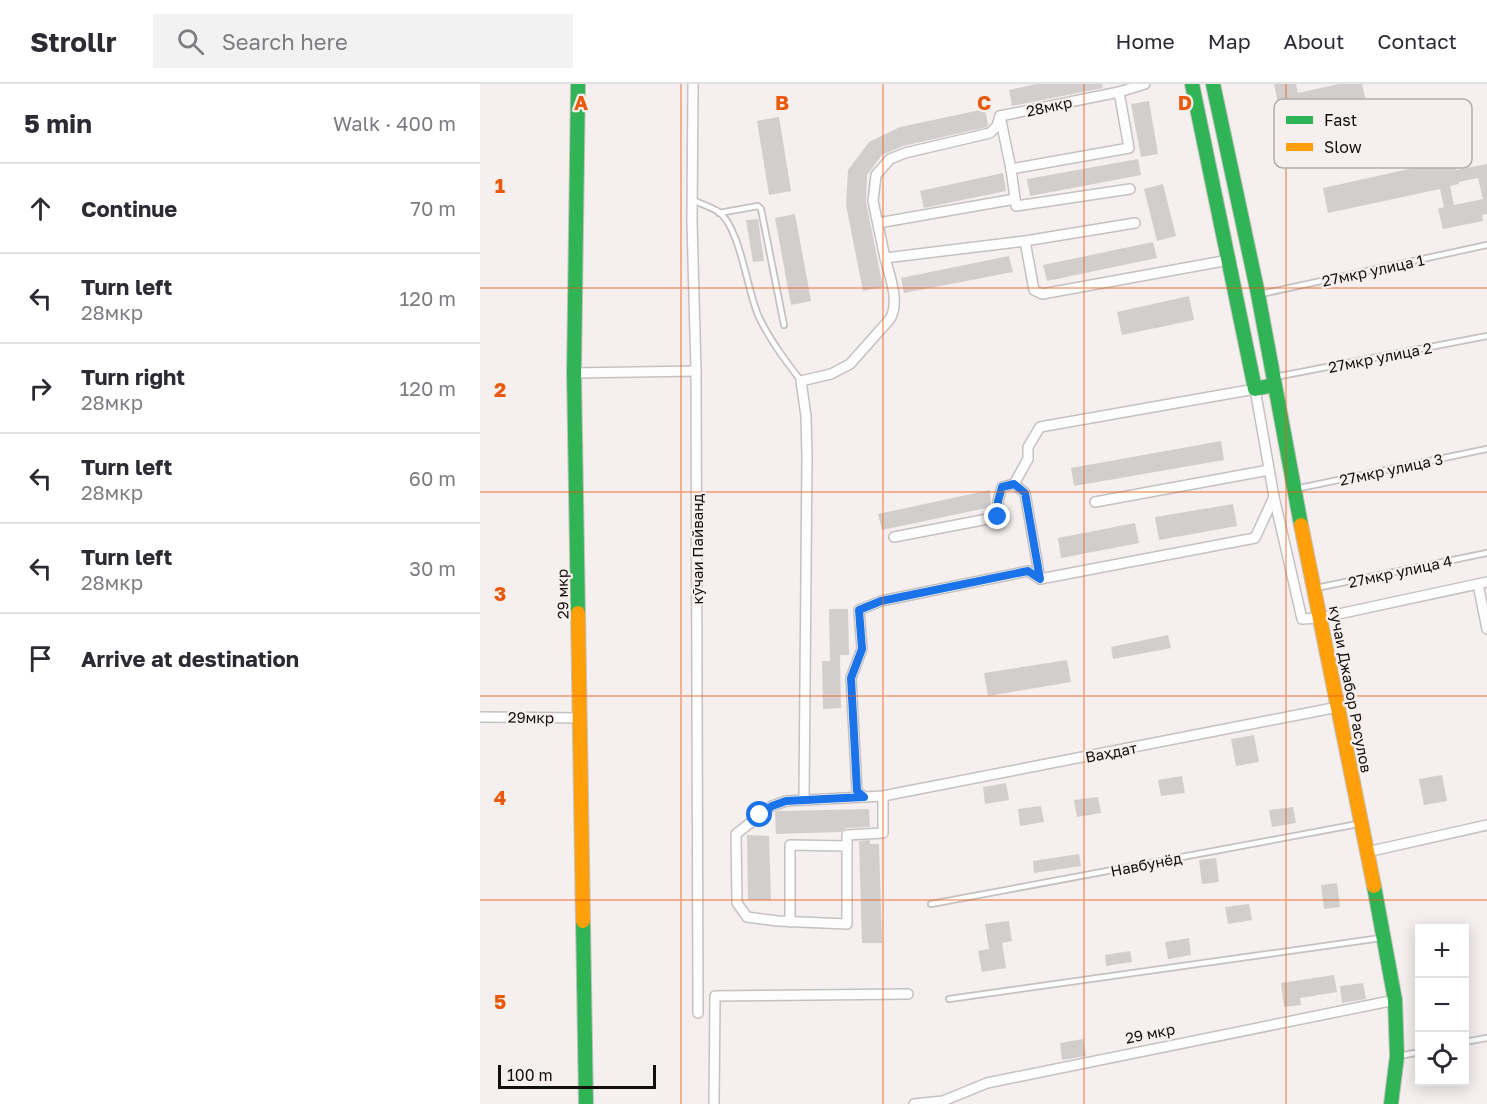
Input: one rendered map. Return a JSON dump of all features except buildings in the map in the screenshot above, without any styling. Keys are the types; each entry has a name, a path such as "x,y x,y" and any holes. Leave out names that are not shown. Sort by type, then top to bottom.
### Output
{"street":[{"name":"29 мкр","path":"578,84 574,373 586,1104"},
{"name":"кӯчаи Пайванд","path":"693,84 698,1013"},
{"name":"28мкр","path":"1000,116 1145,84"},
{"path":"1192,84 1255,389 1269,470 1302,619 1320,618 1483,583 1487,629"},
{"name":"кучаи Джабор Расулов","path":"1213,84 1258,294 1273,381 1395,1000 1397,1056 1390,1104"},
{"path":"1011,169 1129,148 1126,88"},
{"path":"1000,116 1016,206 1130,189"},
{"path":"804,799 807,456 806,416 801,381 831,374 850,364 894,312 894,300 873,201 876,175 890,159 905,153 990,133 997,126 1000,116"},
{"path":"878,224 1015,200"},
{"path":"885,258 1025,241 1135,223"},
{"path":"1025,241 1034,290 1042,294 1229,260"},
{"path":"574,373 696,371"},
{"path":"894,537 998,517 998,501 1002,487 1014,484 1028,459 1028,447 1040,427 1255,389 1273,381"},
{"path":"1095,502 1269,470"},
{"path":"1014,484 1025,493 1040,579"},
{"path":"864,797 857,791 851,678 862,649 859,610 881,601 1028,571 1040,579 1255,538 1275,497"},
{"name":"Ваҳдат","path":"883,796 1338,708"},
{"name":"29мкр","path":"480,717 581,718"},
{"path":"883,796 883,833 847,835 847,924 790,922 747,917 736,903 736,834 772,806 786,801 864,797 883,796"},
{"path":"1367,852 1487,825"},
{"path":"790,922 790,845 848,846"},
{"path":"714,1104 715,996 908,994"},
{"name":"29 мкр","path":"914,1104 944,1101 987,1083 1395,1000"}],"lane":[{"path":"693,200 719,213 731,228 760,319 783,358 801,381"},
{"path":"719,213 752,206 758,206 761,210 784,325"},
{"name":"27мкр улица 1","path":"1258,294 1487,245"},
{"name":"27мкр улица 2","path":"1273,381 1487,336"},
{"name":"27мкр улица 3","path":"1295,489 1487,449"},
{"name":"27мкр улица 4","path":"1314,589 1487,553"},
{"name":"Навбунёд","path":"931,904 1361,823"},
{"path":"949,999 1384,938"},
{"path":"1469,1041 1487,1038"},
{"path":"1397,1056 1415,1053"}],"traffic: fast":[{"path":"578,84 574,373 578,613"},
{"path":"1192,84 1255,389 1274,385"},
{"path":"1213,84 1258,294 1301,525"},
{"path":"1374,886 1395,1000 1397,1056 1391,1104"},
{"path":"583,921 586,1104"}],"traffic: slow":[{"path":"1301,525 1374,886"},
{"path":"578,613 583,921"}],"route":[{"path":"760,815 772,806 786,801 864,797 857,791 851,678 862,649 859,610 881,601 1028,571 1040,579 1025,493 1014,484 1002,487 998,501 998,517"}]}
